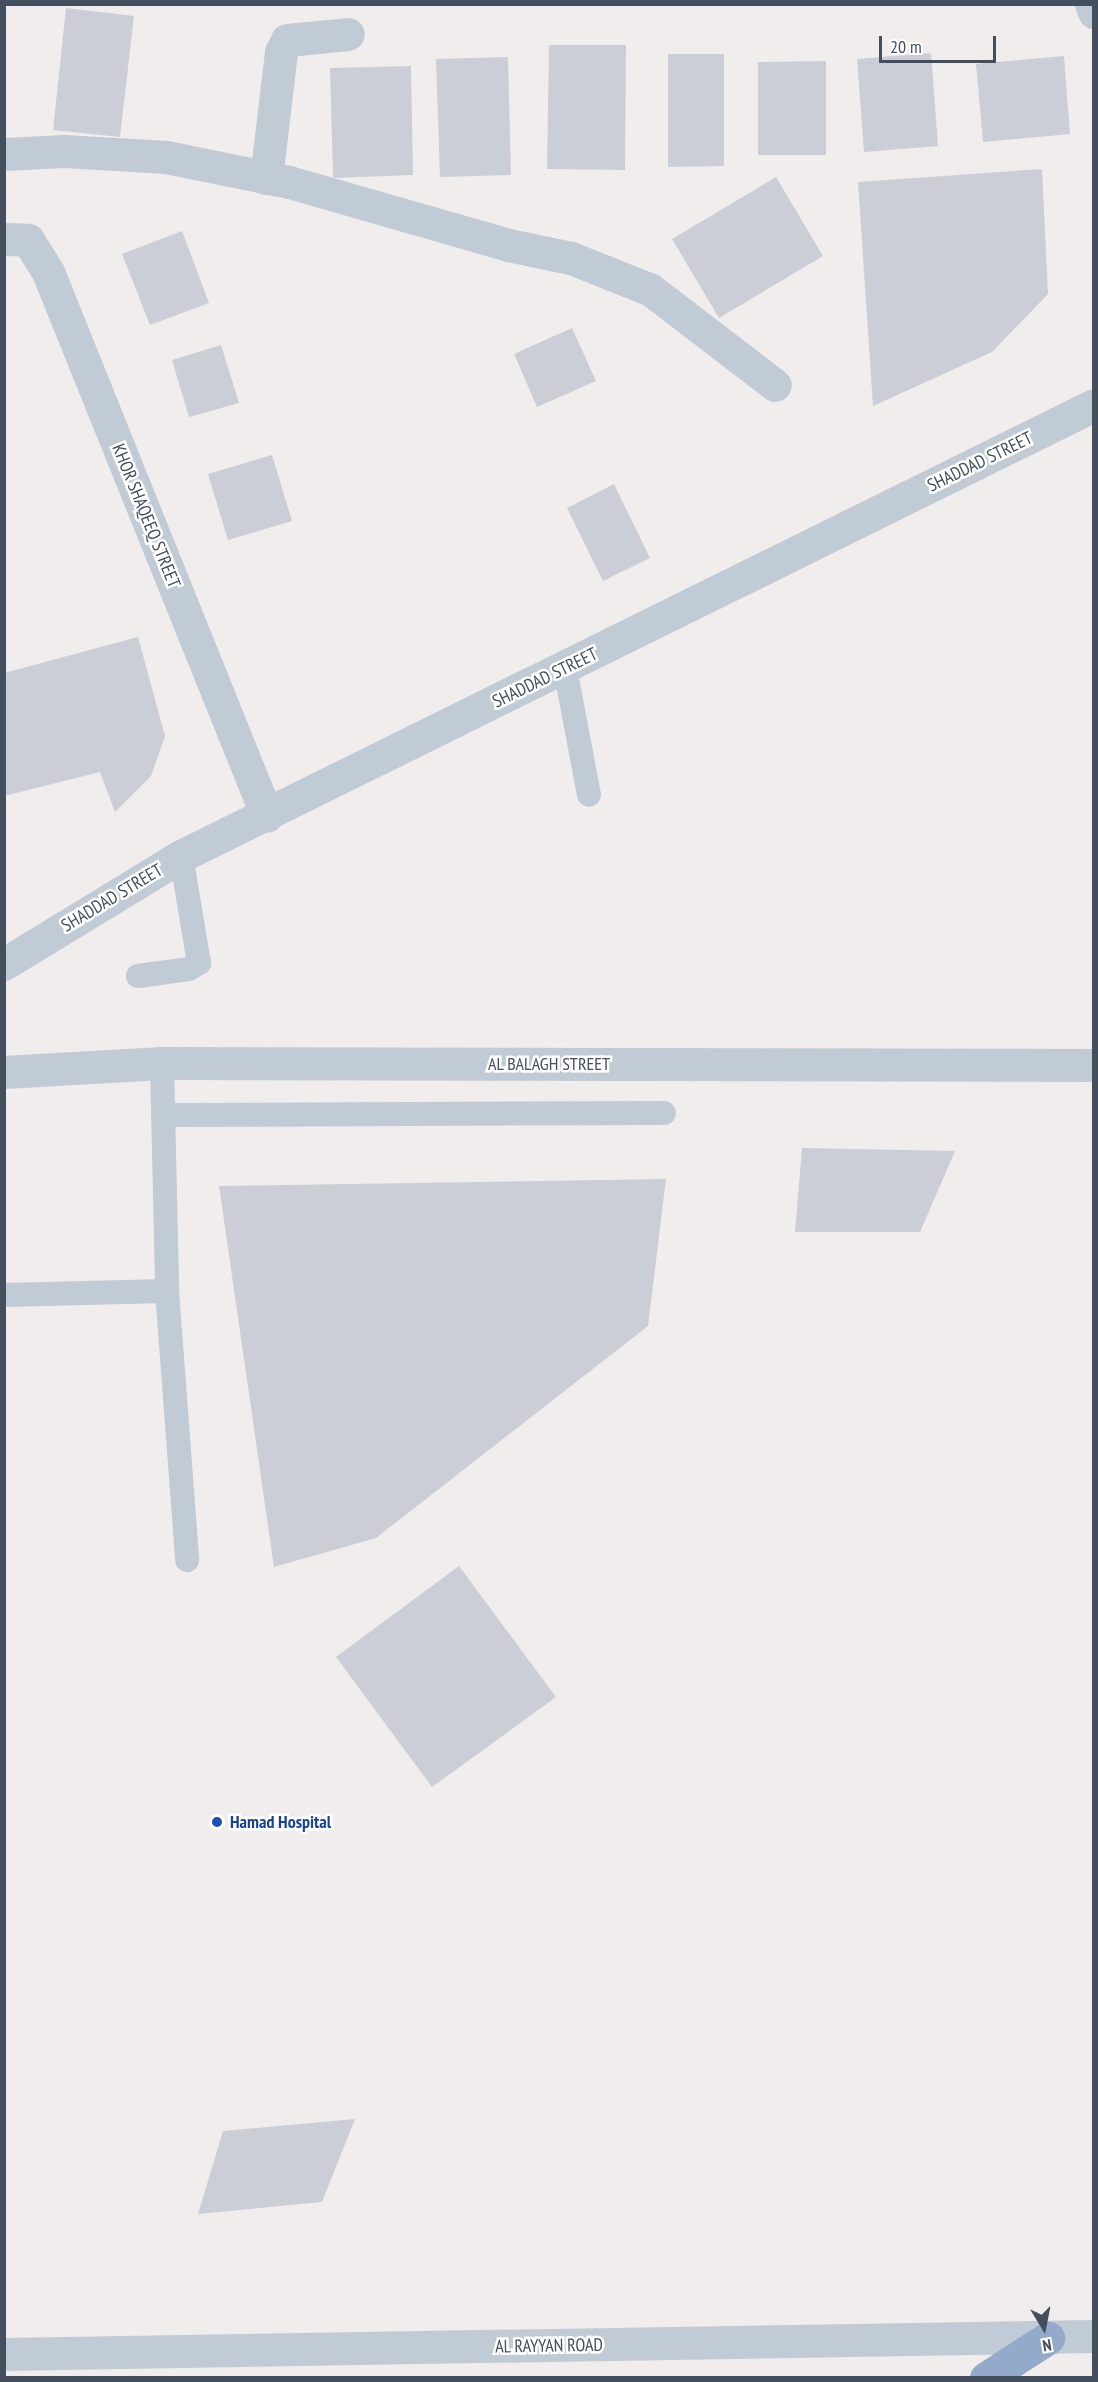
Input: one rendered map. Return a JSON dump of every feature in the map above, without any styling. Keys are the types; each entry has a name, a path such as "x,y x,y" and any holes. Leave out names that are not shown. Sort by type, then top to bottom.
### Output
{"highway":[{"path":"986,2378 1048,2338"}],"street":[{"path":"1091,4 1094,12"},
{"path":"266,178 280,52 287,40 348,34"},
{"path":"4,154 64,151 166,157 266,178 508,245 571,258 651,290 775,385"},
{"name":"KHOR SHAQEEQ STREET","path":"4,240 28,240 48,272 267,816"},
{"name":"SHADDAD STREET","path":"4,964 181,856 267,816 1094,405"},
{"name":"AL BALAGH STREET","path":"4,1072 162,1063 1094,1065"},
{"name":"AL RAYYAN ROAD","path":"4,2354 1094,2336"}],"lane":[{"path":"565,668 589,795"},
{"path":"138,976 189,969 199,963 181,856"},
{"path":"162,1063 167,1290 187,1560"},
{"path":"163,1115 664,1113"},
{"path":"4,1295 167,1290"}],"building":[{"path":"66,8 134,16 120,137 53,130"},
{"path":"549,45 626,45 625,170 547,169"},
{"path":"931,53 938,146 864,152 857,59"},
{"path":"668,54 724,54 724,166 668,167"},
{"path":"1064,56 1070,134 983,142 976,64"},
{"path":"508,57 511,175 440,177 436,59"},
{"path":"826,61 826,155 758,155 758,62"},
{"path":"411,66 413,175 333,178 330,68"},
{"path":"1042,169 1048,294 992,352 873,406 858,182"},
{"path":"776,177 823,256 719,318 672,239"},
{"path":"182,231 209,303 150,325 122,254"},
{"path":"572,328 596,381 537,407 514,354"},
{"path":"221,345 239,403 189,417 172,360"},
{"path":"272,455 292,521 228,540 208,474"},
{"path":"614,484 650,558 603,581 567,508"},
{"path":"138,637 165,736 151,776 115,812 100,772 4,796 4,673"},
{"path":"802,1148 955,1151 920,1232 795,1232"},
{"path":"666,1179 648,1326 376,1538 274,1567 219,1186"},
{"path":"459,1566 556,1697 432,1787 336,1657"},
{"path":"355,2119 322,2202 198,2214 223,2131"}],"place":[{"name":"Hamad Hospital","path":"217,1822"}]}
